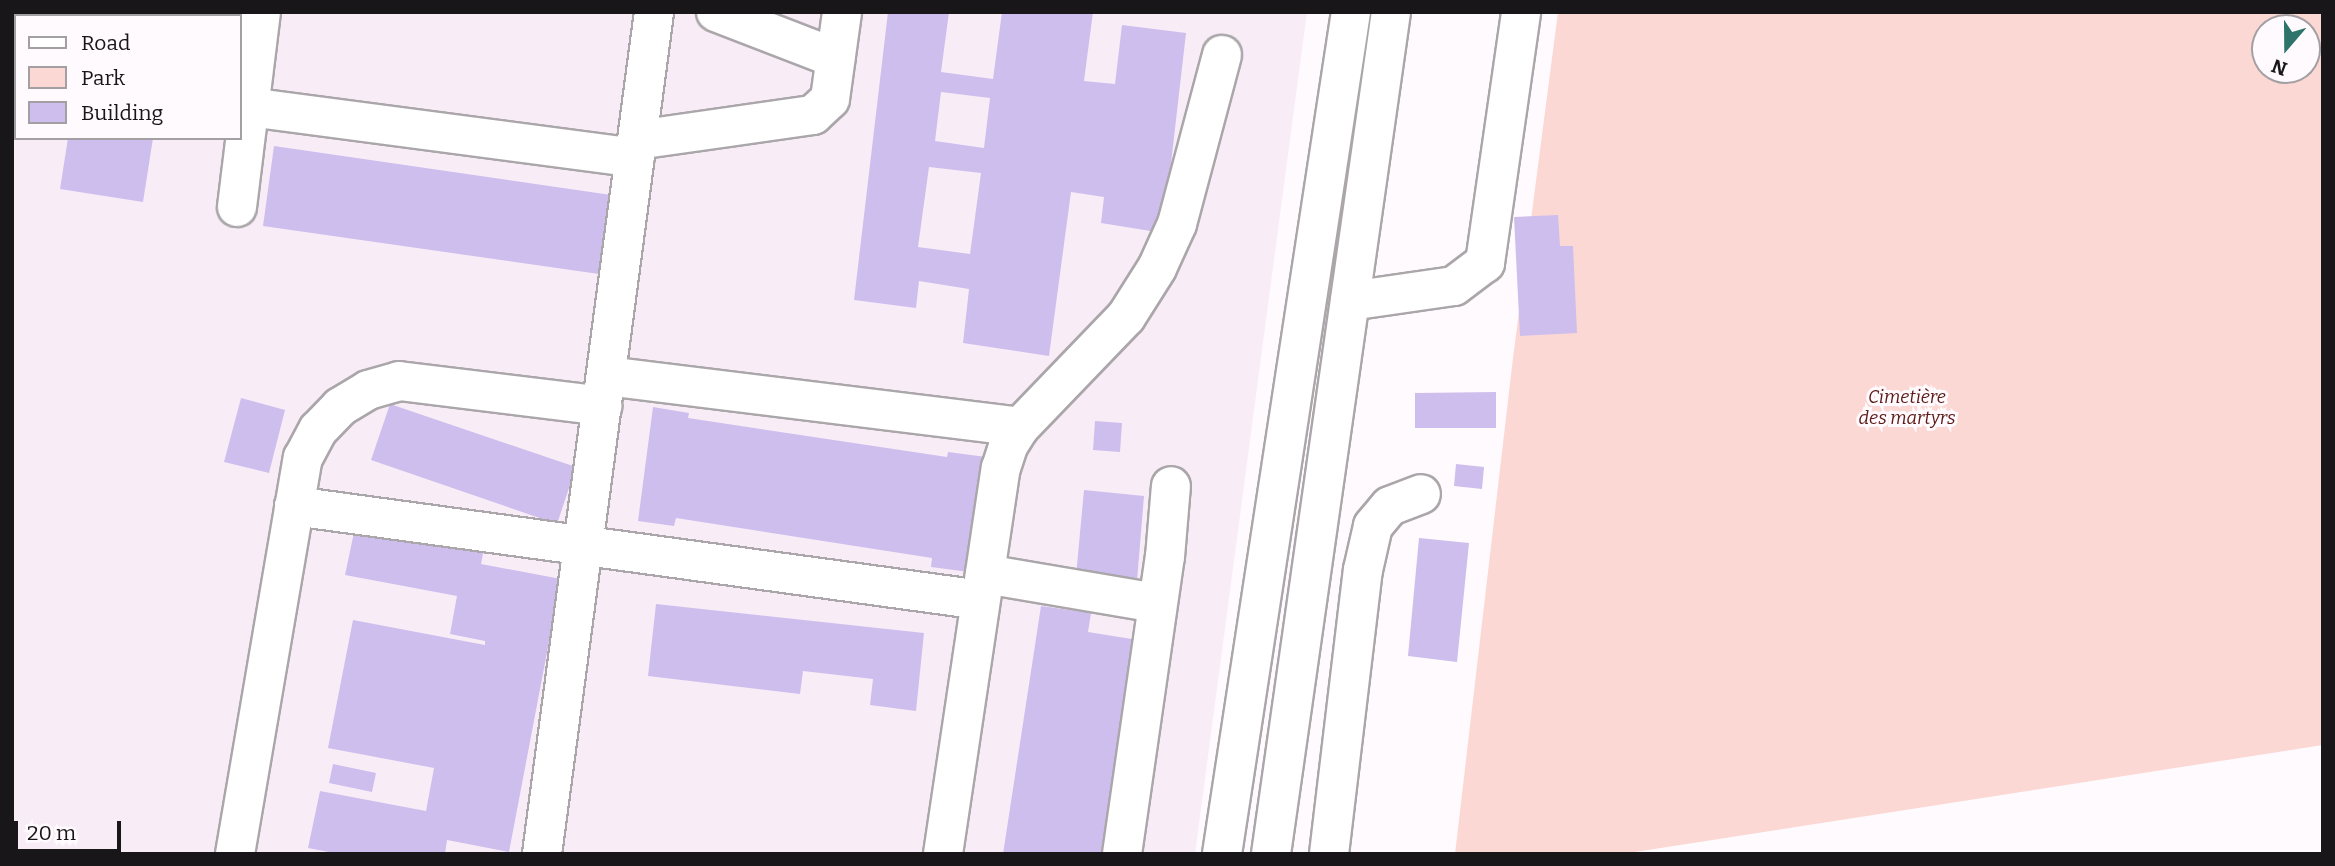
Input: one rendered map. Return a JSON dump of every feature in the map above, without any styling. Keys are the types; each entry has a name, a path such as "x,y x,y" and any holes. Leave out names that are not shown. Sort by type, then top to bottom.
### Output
{"main road":[{"path":"237,207 261,12"},
{"path":"542,854 654,12"},
{"path":"716,12 835,58"},
{"path":"249,107 636,149 813,115 830,99 842,12"},
{"path":"1222,854 1352,12"},
{"path":"1271,854 1391,12"},
{"path":"1350,301 1454,286 1485,263 1521,12"},
{"path":"943,854 1001,468 1020,427 1126,317 1157,268 1177,224 1222,55"},
{"path":"234,854 303,458 317,430 340,407 368,390 399,381 604,391 1020,427"},
{"path":"1122,854 1171,486"},
{"path":"1329,854 1363,570 1373,526 1390,506 1421,494"},
{"path":"294,506 583,545 1157,603"}],"shaded area":[{"path":"12,12 1307,12 1195,854 12,854"}],"green space":[{"name":"Cimetière des martyrs","path":"1558,12 2323,12 2323,745 1622,854 1455,854 1513,358"}],"building":[{"path":"88,12 172,12 172,14"},
{"path":"888,12 949,12 941,72 993,79 1002,12 1093,12 1084,81 1115,84 1122,25 1186,33 1163,233 1101,223 1104,197 1071,192 1049,356 963,343 969,289 919,281 916,308 854,300","holes":["941,92 990,98 984,148 935,141","929,167 981,173 970,254 918,247"]},
{"path":"68,140 153,140 143,202 60,189"},
{"path":"274,146 618,196 606,275 263,226"},
{"path":"1558,215 1560,246 1573,246 1577,333 1520,336 1514,217"},
{"path":"1496,392 1496,428 1415,428 1415,393"},
{"path":"241,398 285,410 269,473 224,462"},
{"path":"390,404 576,467 557,524 371,460"},
{"path":"653,407 689,413 688,418 947,457 948,452 986,457 969,572 931,567 932,558 676,518 674,526 638,521"},
{"path":"1095,421 1122,423 1120,452 1093,450"},
{"path":"1456,464 1484,467 1482,489 1454,486"},
{"path":"1084,490 1144,496 1137,581 1076,576"},
{"path":"357,518 485,543 481,564 561,579 509,852 447,840 445,854 339,854 308,848 320,791 426,811 434,768 328,748 353,620 485,645 485,641 450,634 457,596 345,575"},
{"path":"1419,538 1469,543 1457,662 1408,656"},
{"path":"656,604 924,633 916,711 870,705 873,679 803,671 800,694 648,676"},
{"path":"1041,606 1091,613 1088,632 1138,640 1103,854 1003,854"},
{"path":"333,764 376,773 372,792 329,783"}]}
